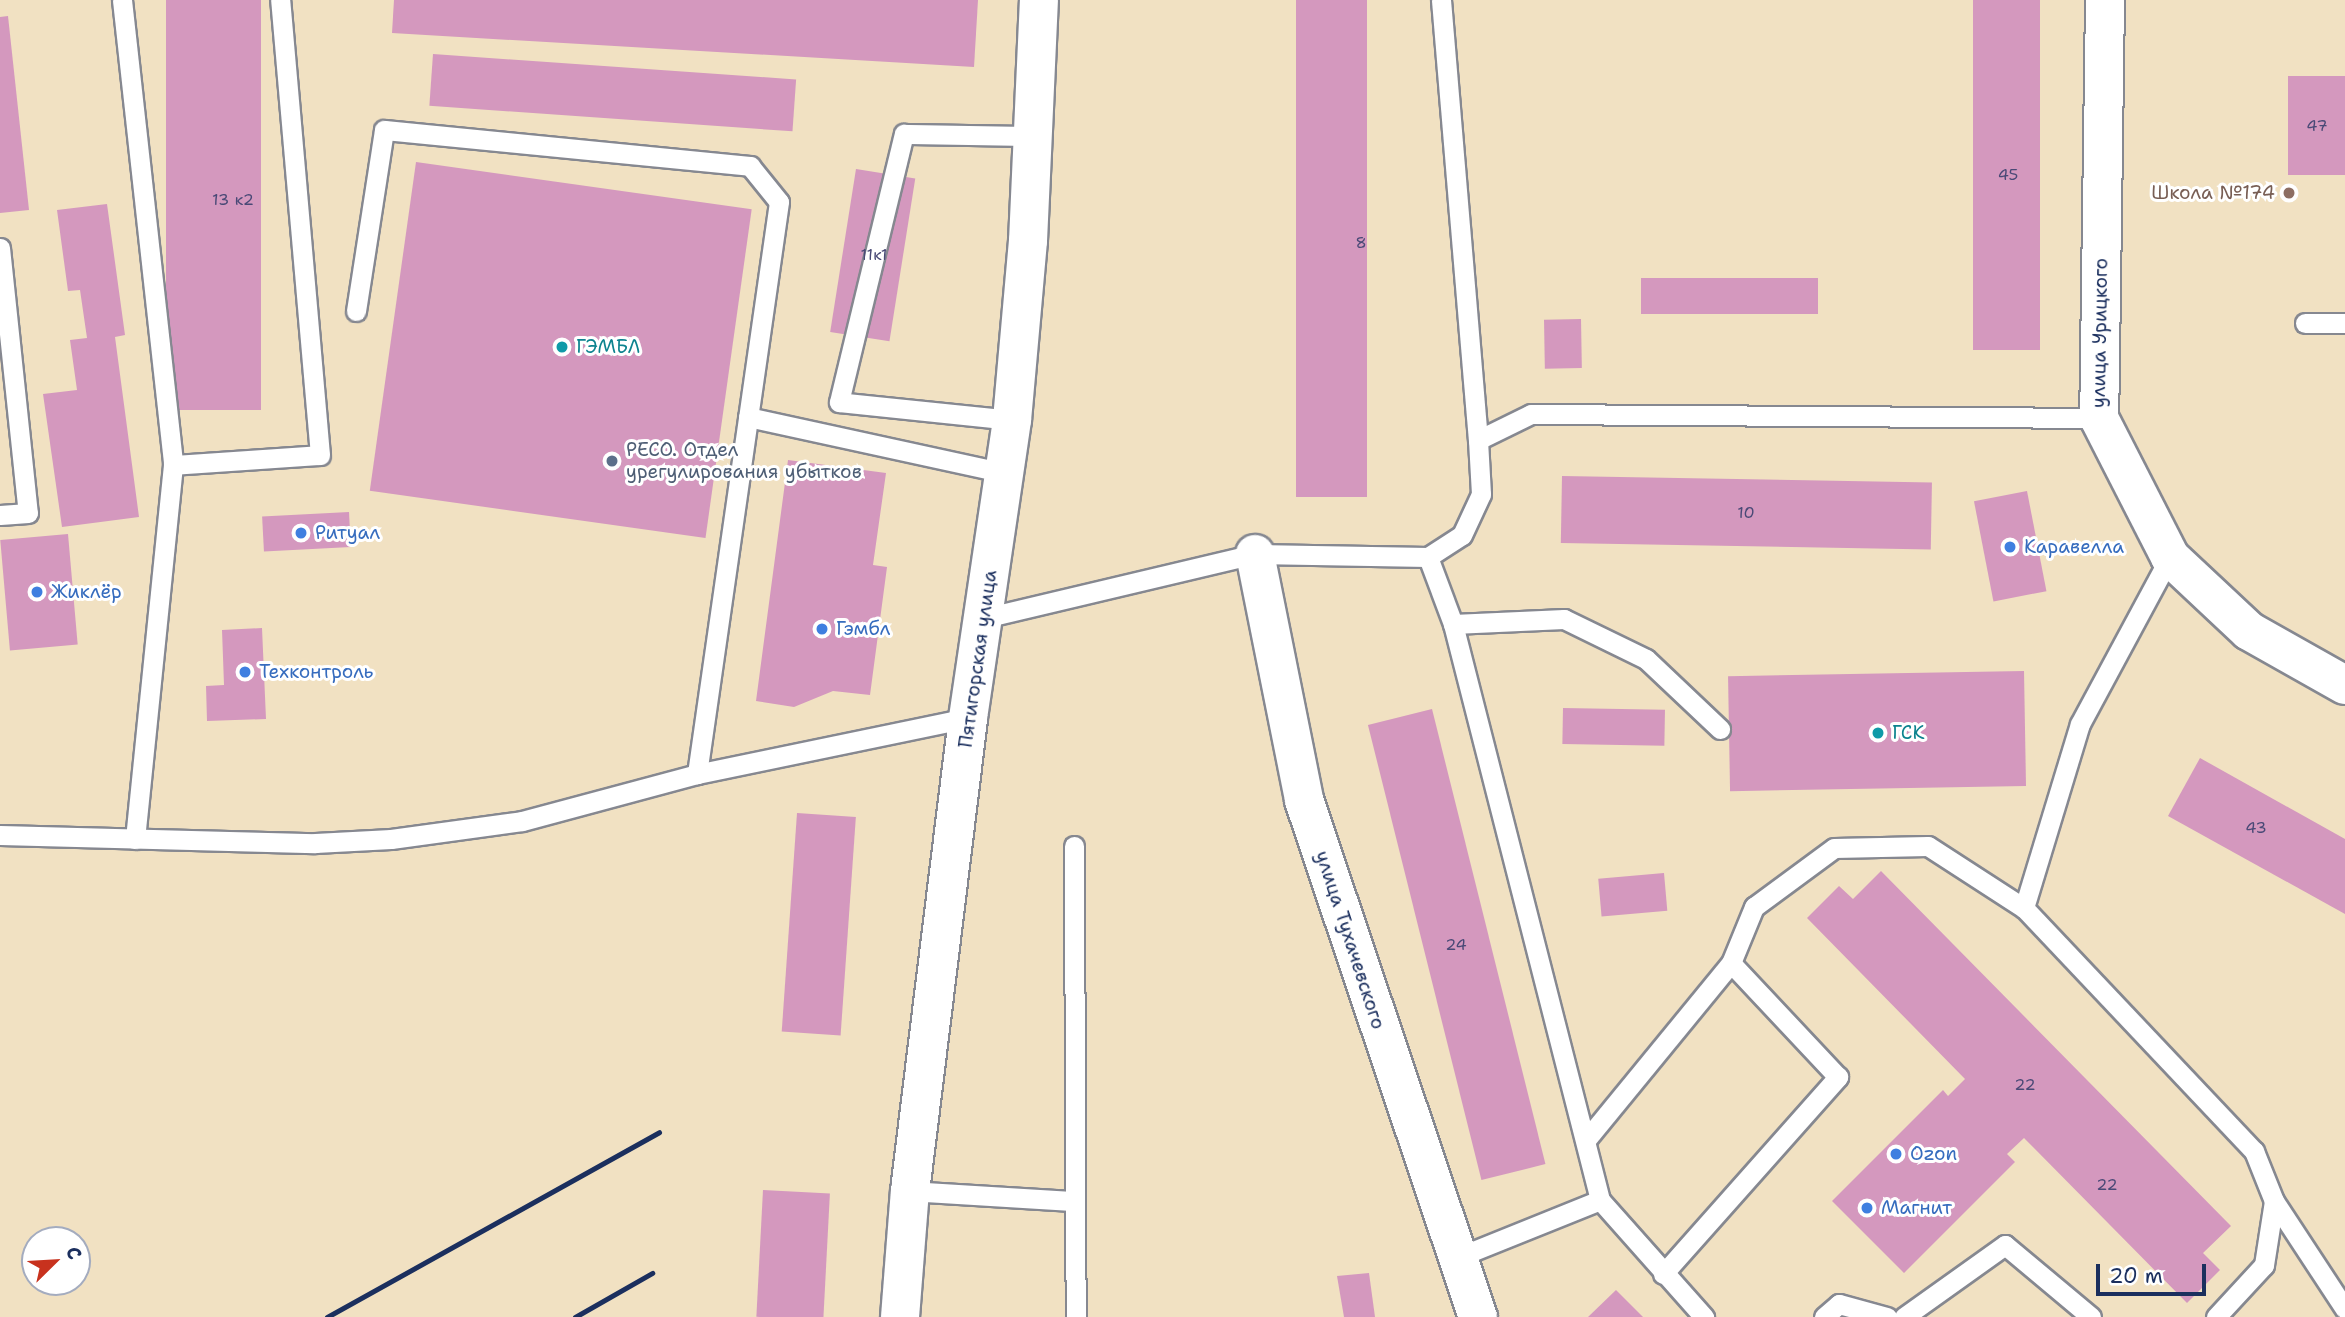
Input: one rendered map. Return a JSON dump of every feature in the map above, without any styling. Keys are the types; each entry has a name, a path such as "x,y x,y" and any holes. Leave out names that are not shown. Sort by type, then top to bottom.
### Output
{"street":[{"name":"Пятигорская улица","path":"900,1317 910,1191 968,718 1012,420 1033,136 1039,0"},
{"name":"улица Урицкого","path":"2105,0 2099,418 2170,557 2249,631 2345,685"},
{"name":"улица Тухачевского","path":"1255,554 1304,800 1478,1317"}],"lane":[{"path":"122,0 173,465 135,839"},
{"path":"173,465 320,456 279,0"},
{"path":"984,618 1255,554 1428,557 1462,535 1481,495 1441,0"},
{"path":"356,310 384,130 750,166 779,202 697,774"},
{"path":"1012,420 839,402 904,134 1033,136"},
{"path":"0,248 28,513 0,515"},
{"path":"2305,323 2345,323"},
{"path":"1478,440 1531,414 2099,418"},
{"path":"748,417 1004,473"},
{"path":"1428,557 1453,624 1600,1200 1663,1275 1704,1317"},
{"path":"2024,908 2081,724 2170,557"},
{"path":"1453,624 1564,619 1646,659 1720,729"},
{"path":"0,835 315,843 391,839 522,821 697,774 968,718"},
{"path":"1074,846 1076,1317"},
{"path":"1586,1140 1731,963 1754,907 1834,848 1928,846 2024,908 2254,1151 2274,1201 2345,1308"},
{"path":"1663,1275 1838,1077 1731,963"},
{"path":"910,1191 1075,1201"},
{"path":"1456,1258 1600,1200"},
{"path":"2216,1317 2264,1265 2274,1201"},
{"path":"1904,1317 2005,1245 2091,1317"},
{"path":"1824,1317 1839,1304 1887,1317"}],"building":[{"path":"166,0 261,0 261,410 166,410"},
{"path":"394,0 978,0 974,67 392,33"},
{"path":"1296,0 1367,0 1367,497 1296,497"},
{"path":"1973,0 2040,0 2040,350 1973,350"},
{"path":"8,16 29,210 0,213 0,17"},
{"path":"433,54 796,79 792,131 429,106"},
{"path":"2288,76 2345,76 2345,175 2288,175"},
{"name":"ГЭМБЛ","path":"416,162 752,209 705,538 370,491"},
{"path":"856,169 915,178 889,341 830,332"},
{"path":"107,204 125,335 115,337 139,517 62,527 43,394 77,390 70,340 87,338 80,290 68,291 57,210"},
{"path":"1641,278 1818,278 1818,314 1641,314"},
{"path":"1581,319 1582,368 1545,369 1544,320"},
{"name":"Гэмбл","path":"788,460 886,473 873,565 887,567 870,695 833,691 794,707 756,701"},
{"path":"1562,476 1932,482 1931,549 1561,543"},
{"name":"Каравелла","path":"2027,491 2046,591 1993,601 1974,501"},
{"path":"349,512 351,547 264,552 262,517"},
{"path":"68,534 78,645 10,651 0,540"},
{"path":"262,628 266,719 207,721 206,686 224,685 222,630"},
{"name":"ГСК","path":"2024,671 2026,786 1730,791 1728,676"},
{"path":"1563,708 1665,710 1664,746 1562,744"},
{"path":"1432,709 1545,1164 1481,1180 1368,725"},
{"path":"2200,758 2345,839 2345,914 2168,816"},
{"path":"797,813 856,817 841,1036 782,1031"},
{"path":"1881,871 2231,1226 2203,1253 2220,1270 2187,1303 2024,1138 2007,1154 2015,1162 1904,1273 1832,1201 1943,1090 1948,1096 1965,1079 1807,918 1839,886 1853,899"},
{"path":"1664,873 1667,911 1602,917 1598,879"},
{"path":"763,1190 830,1194 823,1317 756,1317"},
{"path":"1369,1273 1375,1317 1344,1317 1337,1276"},
{"path":"1616,1290 1643,1317 1588,1317"}],"railway":[{"path":"327,1317 659,1132"},
{"path":"575,1317 652,1273"}],"place":[{"name":"Школа №174","path":"2289,193"},
{"name":"ГЭМБЛ","path":"562,347"},
{"name":"РЕСО. Отдел урегулирования убытков","path":"612,461"},
{"name":"Ритуал","path":"301,533"},
{"name":"Каравелла","path":"2010,547"},
{"name":"Жиклёр","path":"37,592"},
{"name":"Гэмбл","path":"822,629"},
{"name":"Техконтроль","path":"245,672"},
{"name":"ГСК","path":"1878,733"},
{"name":"Ozon","path":"1896,1154"},
{"name":"Магнит","path":"1867,1208"}]}
